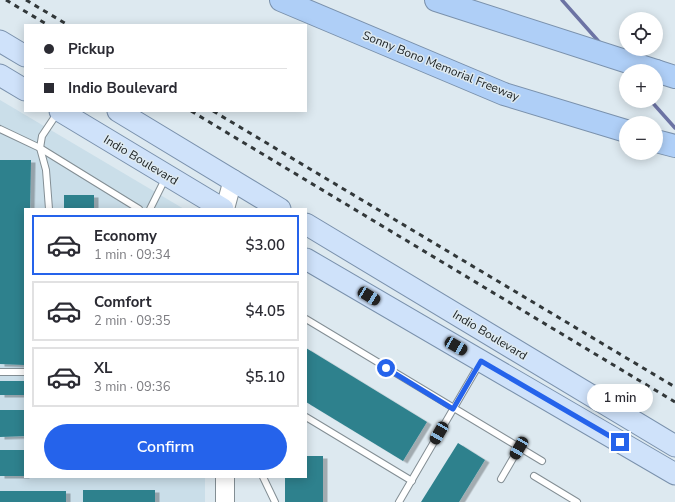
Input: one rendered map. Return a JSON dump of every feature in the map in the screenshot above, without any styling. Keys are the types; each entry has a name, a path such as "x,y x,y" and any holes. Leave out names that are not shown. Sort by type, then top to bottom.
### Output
{"highway":[{"name":"Sonny Bono Memorial Freeway","path":"282,0 504,94 619,129"},
{"path":"436,0 634,64"},
{"path":"663,73 675,77"},
{"path":"663,142 675,146"}],"main road":[{"path":"0,41 24,55"},
{"path":"0,75 24,89"},
{"name":"Indio Boulevard","path":"62,112 222,208"},
{"path":"120,112 233,179 278,208"},
{"path":"224,208 233,179"},
{"name":"Indio Boulevard","path":"307,225 675,446"},
{"path":"307,260 675,474"},
{"path":"565,409 571,402 582,403 658,448 675,455"},
{"path":"225,478 225,502"}],"lane":[{"path":"49,208 46,170 40,148 42,136 59,112"},
{"path":"0,129 40,148 136,208"},
{"path":"150,208 166,175"},
{"path":"307,320 453,409 542,461"},
{"path":"399,502 481,361"},
{"path":"0,372 24,372"},
{"path":"307,418 412,481"},
{"path":"501,479 519,448"},
{"path":"534,476 578,502"},
{"path":"263,478 275,502"}],"shaded area":[{"path":"0,100 182,208 24,208 24,478 205,478 205,502 0,502"}],"building":[{"path":"0,160 31,160 30,208 24,208 24,365 0,364"},
{"path":"64,195 94,195 94,208 64,208"},
{"path":"307,349 427,422 403,461 307,403"},
{"path":"0,381 24,381 24,395 0,395"},
{"path":"0,410 24,410 24,436 0,437"},
{"path":"458,443 485,460 459,502 421,502"},
{"path":"0,450 24,450 24,476 0,476"},
{"path":"307,456 323,456 323,502 285,502 285,478 307,478"},
{"path":"83,490 155,490 155,502 83,502"},
{"path":"0,491 66,491 66,502 0,502"}],"waterway":[{"path":"562,0 601,44"},
{"path":"657,108 675,128"}],"railway":[{"path":"6,0 46,24"},
{"path":"26,0 66,24"},
{"path":"193,112 675,402"},
{"path":"215,112 675,387"}],"route":[{"path":"386,368 453,409 481,361 620,442"}]}
